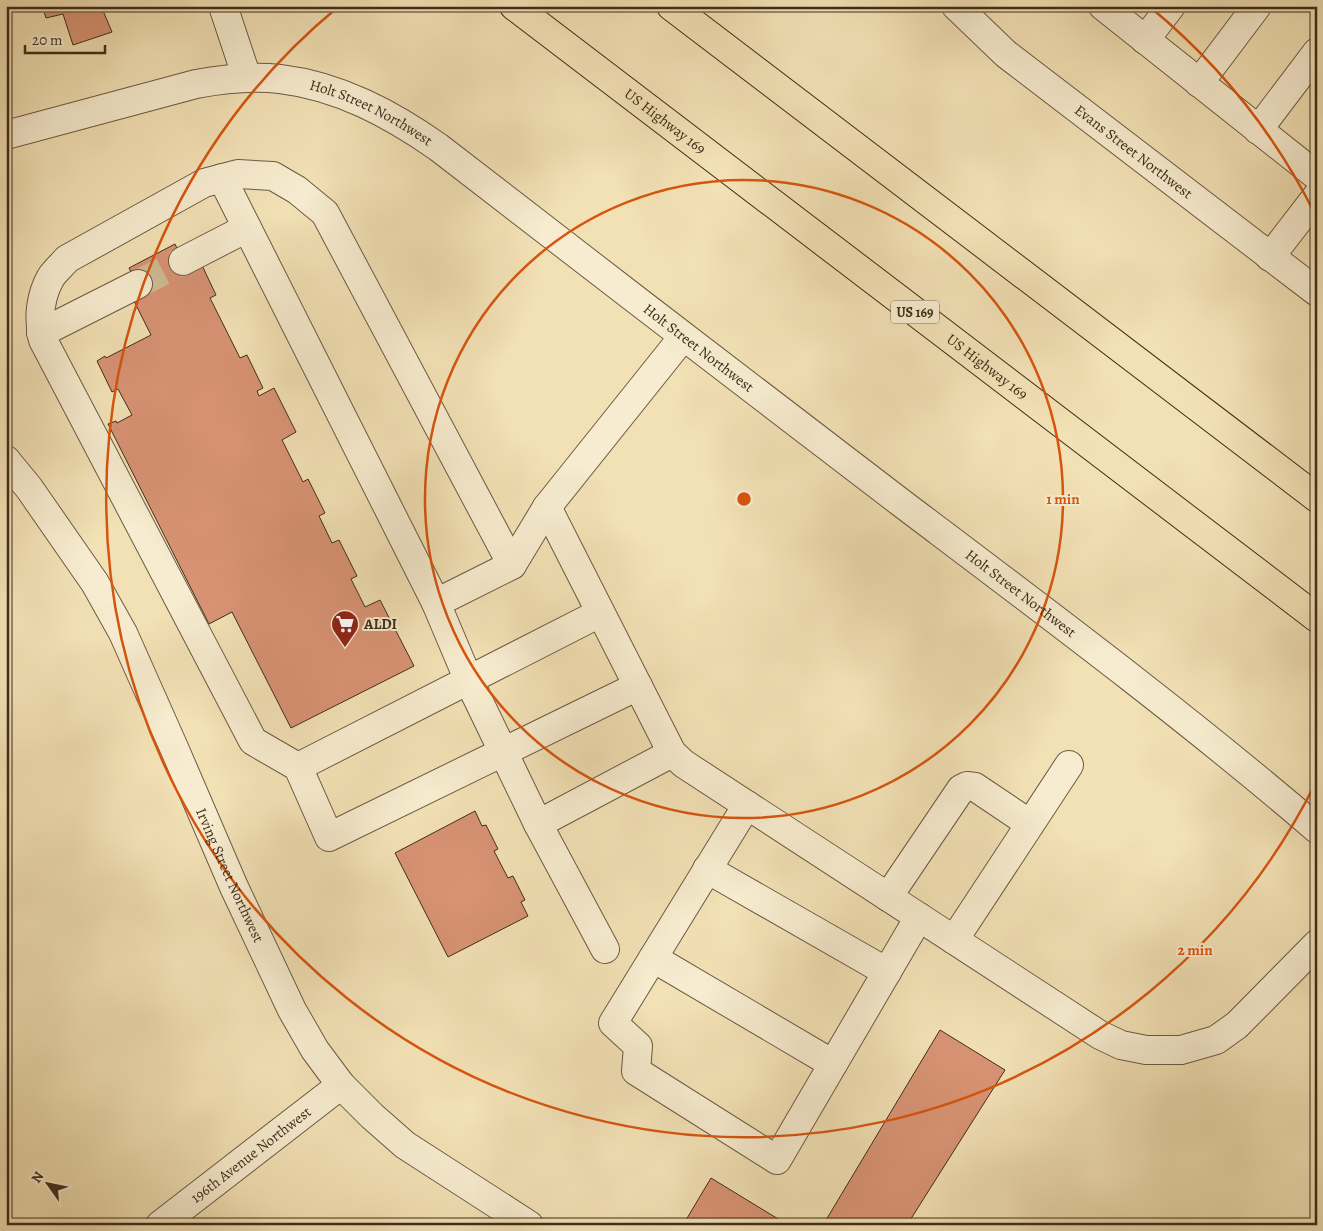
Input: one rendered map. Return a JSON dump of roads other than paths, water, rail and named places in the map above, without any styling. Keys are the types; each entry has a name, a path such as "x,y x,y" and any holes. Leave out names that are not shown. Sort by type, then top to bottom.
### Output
{"highway":[{"name":"US Highway 169","path":"514,6 1317,618"},
{"path":"671,6 1317,498"}],"street":[{"path":"223,6 247,78"},
{"path":"1103,6 1317,176"},
{"path":"1145,40 1171,6"},
{"path":"1199,83 1257,6"},
{"name":"Evans Street Northwest","path":"967,10 1006,54 1317,292"},
{"path":"1258,130 1317,52"},
{"name":"Holt Street Northwest","path":"6,135 196,84 247,78 280,79 327,90 374,107 438,147 683,337 1071,632 1250,772 1317,829"},
{"path":"512,565 325,213 297,190 273,176 238,174 204,183 67,259 51,277 42,301 39,325 43,340 253,741 298,767 329,837 638,686"},
{"path":"222,178 436,603 469,681 538,824 605,949"},
{"path":"1270,257 1317,196"},
{"path":"183,261 247,228"},
{"path":"41,334 138,284"},
{"path":"436,603 512,565 547,506 683,337"},
{"name":"Irving Street Northwest","path":"6,460 29,488 95,583 123,633 234,888 292,1010 315,1050 342,1084 372,1116 405,1145 529,1225"},
{"path":"547,506 672,752 684,764 1100,1035 1121,1045 1146,1050 1181,1050 1216,1040 1237,1025 1317,944"},
{"path":"298,767 600,613"},
{"path":"538,824 672,752"},
{"path":"954,940 1069,765"},
{"path":"888,897 961,789 968,786 975,787 1030,824"},
{"path":"747,805 612,1024 638,1046 636,1071 777,1160 919,917"},
{"path":"707,869 887,972"},
{"path":"653,958 833,1064"},
{"name":"196th Avenue Northwest","path":"160,1225 342,1084"}],"tunnel":[{"path":"138,284 183,261"}],"place":[{"name":"ALDI","path":"345,648"}]}
